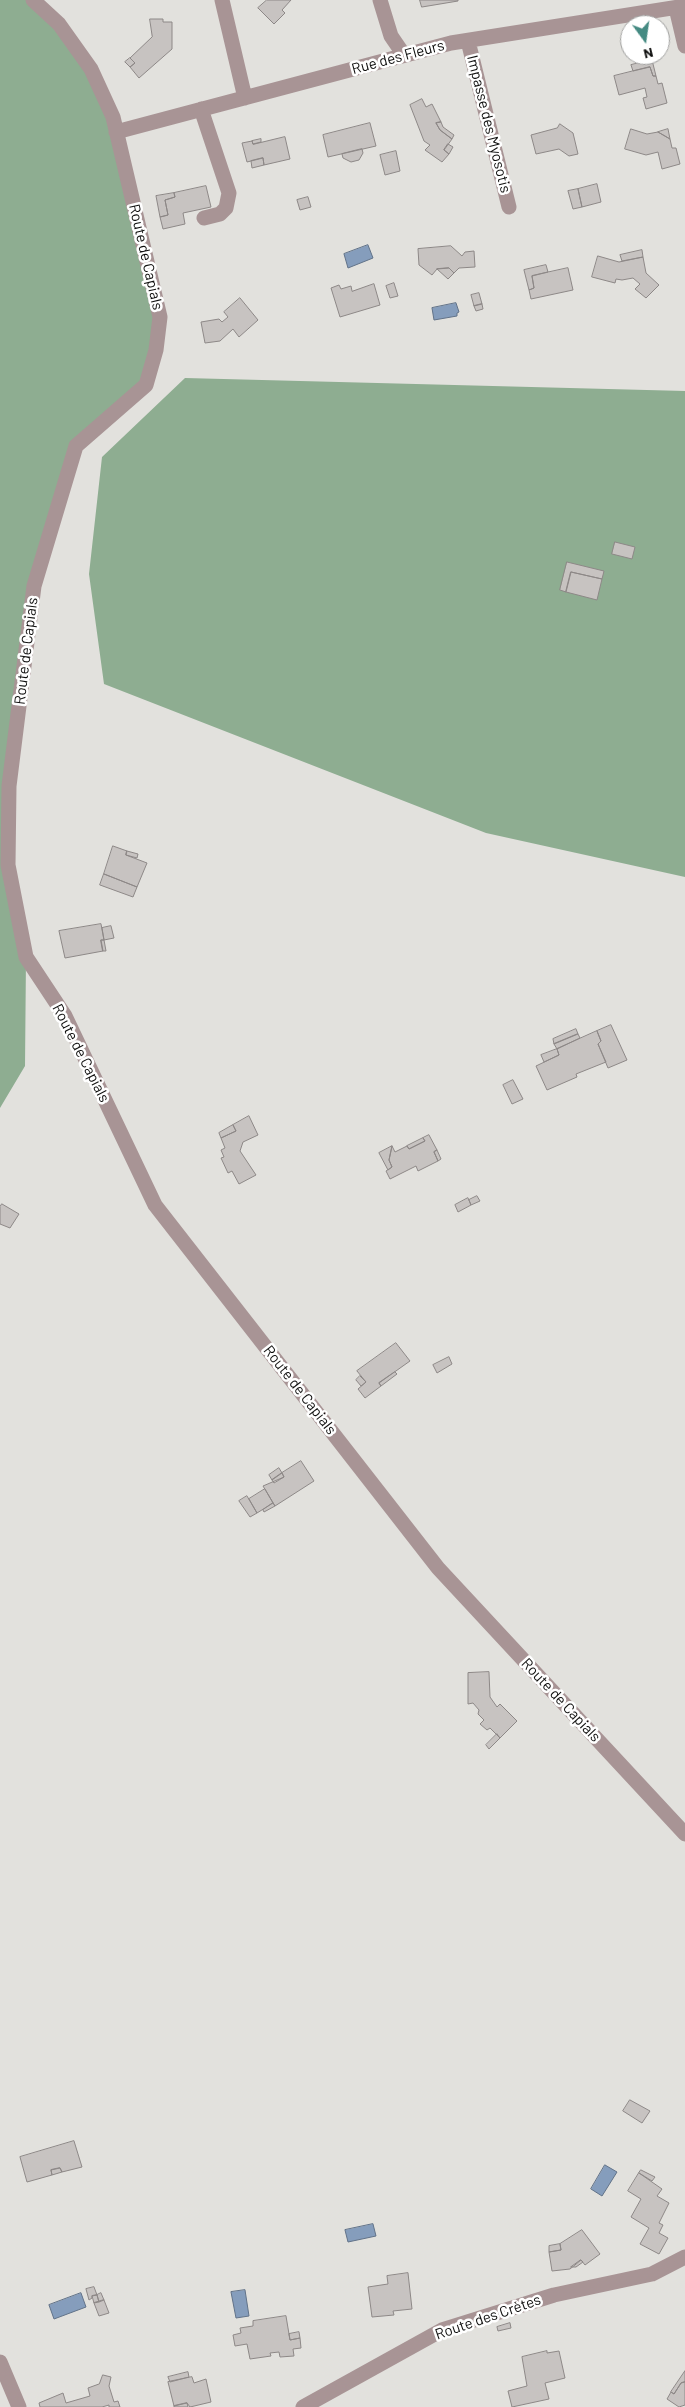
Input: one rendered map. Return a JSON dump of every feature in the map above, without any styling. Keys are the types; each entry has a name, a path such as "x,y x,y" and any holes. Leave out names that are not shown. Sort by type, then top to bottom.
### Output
{"street":[{"name":"Route de Capials","path":"33,0 59,24 91,69 113,117 160,317 156,350 146,385 76,446 34,586 9,786 8,865 26,958 65,1016 155,1205 438,1568 685,1834"},
{"path":"222,0 245,98"},
{"path":"380,0 391,36 404,55"},
{"name":"Rue des Fleurs","path":"116,132 404,55 468,40 680,7"},
{"path":"680,7 685,46"},
{"name":"Impasse des Myosotis","path":"468,40 510,207"},
{"path":"201,109 229,193 226,208 220,214 204,218"},
{"name":"Route des Crètes","path":"303,2407 442,2330 554,2295 652,2274 685,2257"},
{"path":"0,2362 19,2407"}],"green space":[{"path":"0,0 33,0 59,24 113,117 160,317 146,385 76,446 34,586 8,865 26,957 25,1066 0,1108"},
{"path":"185,378 685,391 685,877 486,833 104,684 89,574 102,457"}],"water":[{"path":"368,245 373,258 348,268 344,254"},
{"path":"456,303 459,312 457,316 434,320 432,308"},
{"path":"605,2165 617,2172 602,2196 591,2189"},
{"path":"373,2224 376,2236 348,2242 345,2230"},
{"path":"245,2290 249,2316 236,2318 231,2292"},
{"path":"81,2293 86,2307 54,2319 49,2305"}],"building":[{"path":"267,0 291,0 282,10 285,13 274,24 258,8"},
{"path":"420,0 458,0 458,1 422,7"},
{"path":"150,19 163,19 163,22 172,22 172,49 139,78 130,67 135,63 130,58 152,37"},
{"path":"130,58 135,63 130,67 125,62"},
{"path":"631,65 653,65 656,76 653,76 650,67 633,71"},
{"path":"650,67 653,76 656,76 658,84 662,83 667,103 646,109 643,98 647,97 645,88 619,95 614,76"},
{"path":"422,99 426,107 432,104 441,122 436,123 440,130 452,139 444,150 449,154 442,162 425,150 430,145 424,141 410,105"},
{"path":"441,122 443,127 454,135 452,139 440,130 436,123"},
{"path":"370,123 376,146 328,157 323,135"},
{"path":"560,124 573,133 578,154 569,156 559,149 536,154 531,135 557,128"},
{"path":"631,129 647,134 658,132 670,139 672,148 676,148 680,164 662,169 658,152 646,155 625,149"},
{"path":"668,129 670,139 658,132"},
{"path":"285,137 290,159 264,165 263,158 247,162 242,143 252,141 253,144"},
{"path":"261,139 261,142 253,144 252,141"},
{"path":"448,144 453,147 449,154 444,150"},
{"path":"362,149 363,153 359,160 351,162 343,158 342,154"},
{"path":"396,151 400,171 385,175 380,155"},
{"path":"263,158 264,165 252,168 251,161"},
{"path":"597,184 601,202 582,207 578,189"},
{"path":"206,186 211,207 183,213 185,224 163,229 160,217 168,215 165,200 175,197 174,193"},
{"path":"578,189 582,207 573,209 568,191"},
{"path":"174,193 175,197 165,200 168,215 160,217 156,196"},
{"path":"308,197 311,207 300,210 297,200"},
{"path":"451,246 462,256 465,252 474,251 475,267 459,268 454,273 449,268 437,269 432,275 419,265 418,249"},
{"path":"642,250 643,257 622,261 620,255"},
{"path":"598,256 619,262 643,257 646,273 659,285 646,298 635,289 640,284 633,278 616,279 615,283 592,277"},
{"path":"546,265 548,272 532,276 534,288 529,290 524,270"},
{"path":"449,268 454,273 448,279 437,269"},
{"path":"568,268 573,290 531,299 529,290 534,288 532,276"},
{"path":"394,283 398,296 390,298 386,286"},
{"path":"374,284 380,305 340,317 331,288 339,285 341,289 351,286 352,291"},
{"path":"479,293 482,304 474,306 471,295"},
{"path":"240,298 258,320 239,337 233,329 220,341 205,343 201,322 219,319 222,322 228,317 224,312"},
{"path":"482,304 483,309 476,311 474,306"},
{"path":"615,542 635,547 632,559 612,554"},
{"path":"567,562 604,571 602,579 571,572 566,592 560,590"},
{"path":"571,572 602,579 597,600 566,592"},
{"path":"113,846 127,851 126,855 147,863 137,887 104,874"},
{"path":"127,851 138,854 137,858 126,855"},
{"path":"104,874 137,887 133,897 100,885"},
{"path":"101,924 104,940 101,940 103,951 65,958 59,931"},
{"path":"111,926 114,938 104,940 102,928"},
{"path":"101,940 104,940 106,951 103,951"},
{"path":"611,1025 627,1060 608,1068 598,1044 601,1041 597,1031"},
{"path":"576,1029 578,1034 554,1044 553,1039"},
{"path":"597,1031 601,1041 598,1044 606,1062 576,1074 577,1077 547,1090 536,1066 559,1055 557,1049"},
{"path":"578,1034 580,1038 557,1049 554,1044"},
{"path":"557,1049 559,1055 544,1062 541,1055"},
{"path":"513,1080 523,1099 512,1104 503,1085"},
{"path":"249,1116 258,1135 243,1142 240,1151 256,1175 239,1184 232,1171 228,1173 221,1158 224,1157 221,1150 225,1148 221,1138 236,1131 233,1125"},
{"path":"233,1125 236,1131 221,1138 219,1133"},
{"path":"429,1135 437,1150 434,1152 438,1161 418,1171 416,1166 390,1179 386,1171 392,1167 389,1160 392,1146 395,1152 407,1146 409,1149 425,1141 423,1138"},
{"path":"423,1138 425,1141 409,1149 407,1146"},
{"path":"392,1146 389,1160 392,1167 388,1170 379,1153"},
{"path":"437,1150 441,1159 438,1161 434,1152"},
{"path":"477,1196 480,1201 471,1205 469,1200"},
{"path":"468,1198 471,1205 458,1212 455,1205"},
{"path":"2,1204 19,1214 10,1228 0,1224 0,1207"},
{"path":"396,1343 410,1361 379,1383 381,1386 365,1398 358,1389 366,1382 357,1371"},
{"path":"449,1357 452,1364 437,1373 433,1365"},
{"path":"395,1372 397,1374 381,1386 379,1383"},
{"path":"360,1376 366,1382 361,1386 356,1380"},
{"path":"301,1461 314,1481 275,1506 263,1486 284,1477 282,1473"},
{"path":"279,1468 282,1473 272,1480 269,1475"},
{"path":"282,1473 284,1477 274,1483 272,1480"},
{"path":"265,1489 273,1503 257,1513 249,1499"},
{"path":"247,1496 257,1513 250,1517 239,1501"},
{"path":"273,1503 275,1506 264,1512 263,1510"},
{"path":"489,1672 490,1697 497,1707 500,1704 517,1721 500,1738 490,1728 487,1730 480,1724 484,1720 478,1714 479,1710 473,1703 468,1704 468,1673"},
{"path":"497,1734 500,1738 489,1749 486,1745"},
{"path":"630,2100 650,2111 642,2123 623,2111"},
{"path":"74,2141 82,2167 62,2172 60,2168 51,2170 52,2175 27,2182 20,2157"},
{"path":"60,2168 62,2172 52,2175 51,2170"},
{"path":"641,2170 655,2177 652,2181 639,2173"},
{"path":"639,2173 662,2189 657,2196 669,2203 659,2223 663,2225 659,2233 668,2238 659,2254 640,2244 649,2228 631,2217 641,2199 628,2191"},
{"path":"582,2230 600,2254 585,2265 581,2260 570,2269 552,2271 549,2252 561,2250 560,2244"},
{"path":"560,2244 561,2250 549,2252 549,2246"},
{"path":"581,2260 583,2262 576,2267 571,2267"},
{"path":"408,2273 412,2309 393,2311 394,2315 372,2317 368,2287 388,2284 387,2276"},
{"path":"94,2287 97,2295 92,2296 89,2300 86,2289"},
{"path":"101,2293 104,2300 99,2302 97,2295"},
{"path":"97,2295 99,2302 94,2303 92,2296"},
{"path":"104,2300 109,2313 99,2316 94,2303"},
{"path":"286,2316 290,2340 300,2338 301,2348 293,2349 294,2356 280,2357 279,2352 270,2353 271,2356 250,2359 247,2344 235,2346 233,2335 241,2333 240,2328 253,2326 253,2321"},
{"path":"510,2323 511,2328 498,2331 497,2327"},
{"path":"299,2332 300,2338 290,2340 289,2334"},
{"path":"547,2351 547,2353 559,2351 565,2378 545,2383 549,2399 512,2407 508,2391 527,2386 522,2357"},
{"path":"685,2371 685,2382 681,2383 674,2394 671,2392"},
{"path":"188,2372 189,2377 170,2382 168,2377"},
{"path":"103,2375 111,2377 109,2386 114,2402 118,2401 120,2407 109,2407 109,2405 102,2407 40,2407 39,2403 63,2393 66,2403 90,2396 88,2388 99,2384"},
{"path":"192,2377 194,2383 206,2379 211,2402 190,2407 187,2403 174,2406 168,2382"},
{"path":"685,2382 685,2405 679,2407 667,2399 671,2392 674,2394 681,2383"},
{"path":"187,2403 188,2407 174,2407 174,2406"}]}
